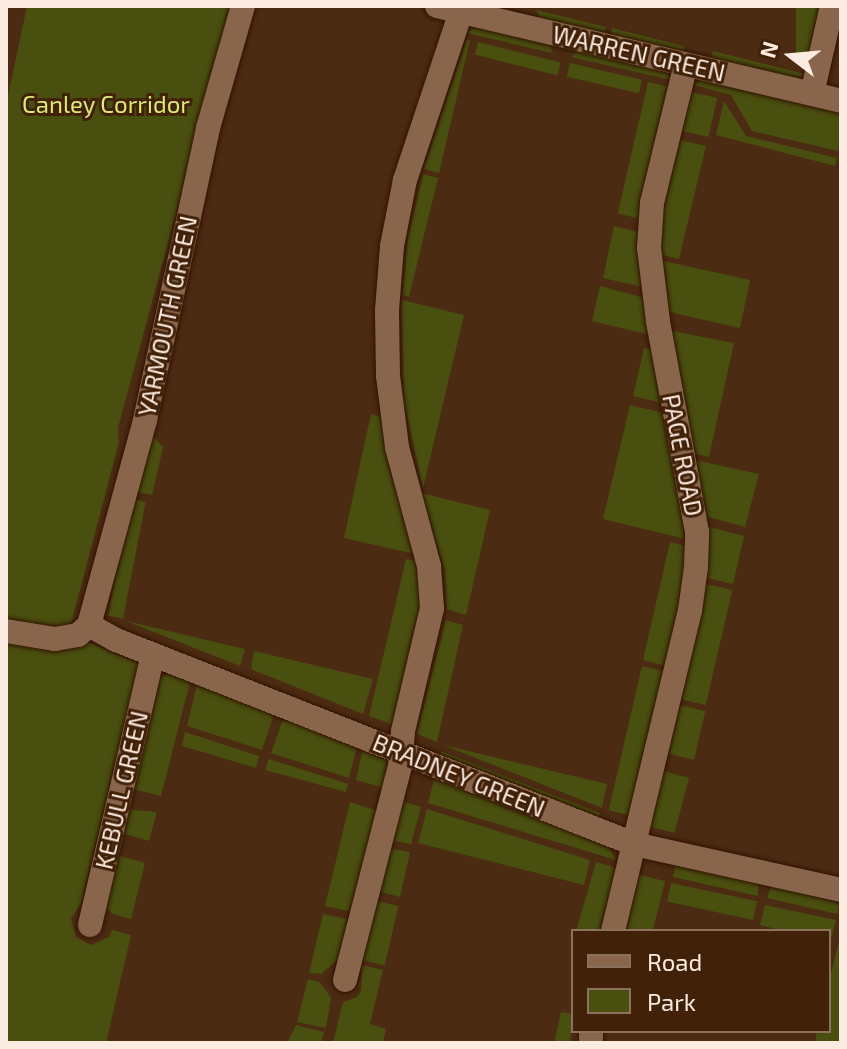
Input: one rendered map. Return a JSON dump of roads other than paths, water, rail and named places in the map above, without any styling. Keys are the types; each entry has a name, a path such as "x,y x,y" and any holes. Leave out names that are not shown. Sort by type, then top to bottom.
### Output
{"street":[{"name":"YARMOUTH GREEN","path":"89,625 145,420 208,128 243,6"},
{"path":"812,94 832,6"},
{"path":"345,980 402,753 403,731 431,620 433,597 429,566 406,484 392,411 387,341 389,280 405,180 449,9"},
{"name":"WARREN GREEN","path":"449,9 526,16 686,64 841,101"},
{"name":"PAGE ROAD","path":"613,929 690,611 696,567 697,532 658,321 649,248 652,203 686,64"},
{"path":"6,631 55,639 78,635 89,625"},
{"name":"BRADNEY GREEN","path":"89,625 153,655 634,844 841,890"},
{"name":"KEBULL GREEN","path":"90,925 153,655"}],"park label":[{"name":"Canley Corridor","path":"106,104"}]}
